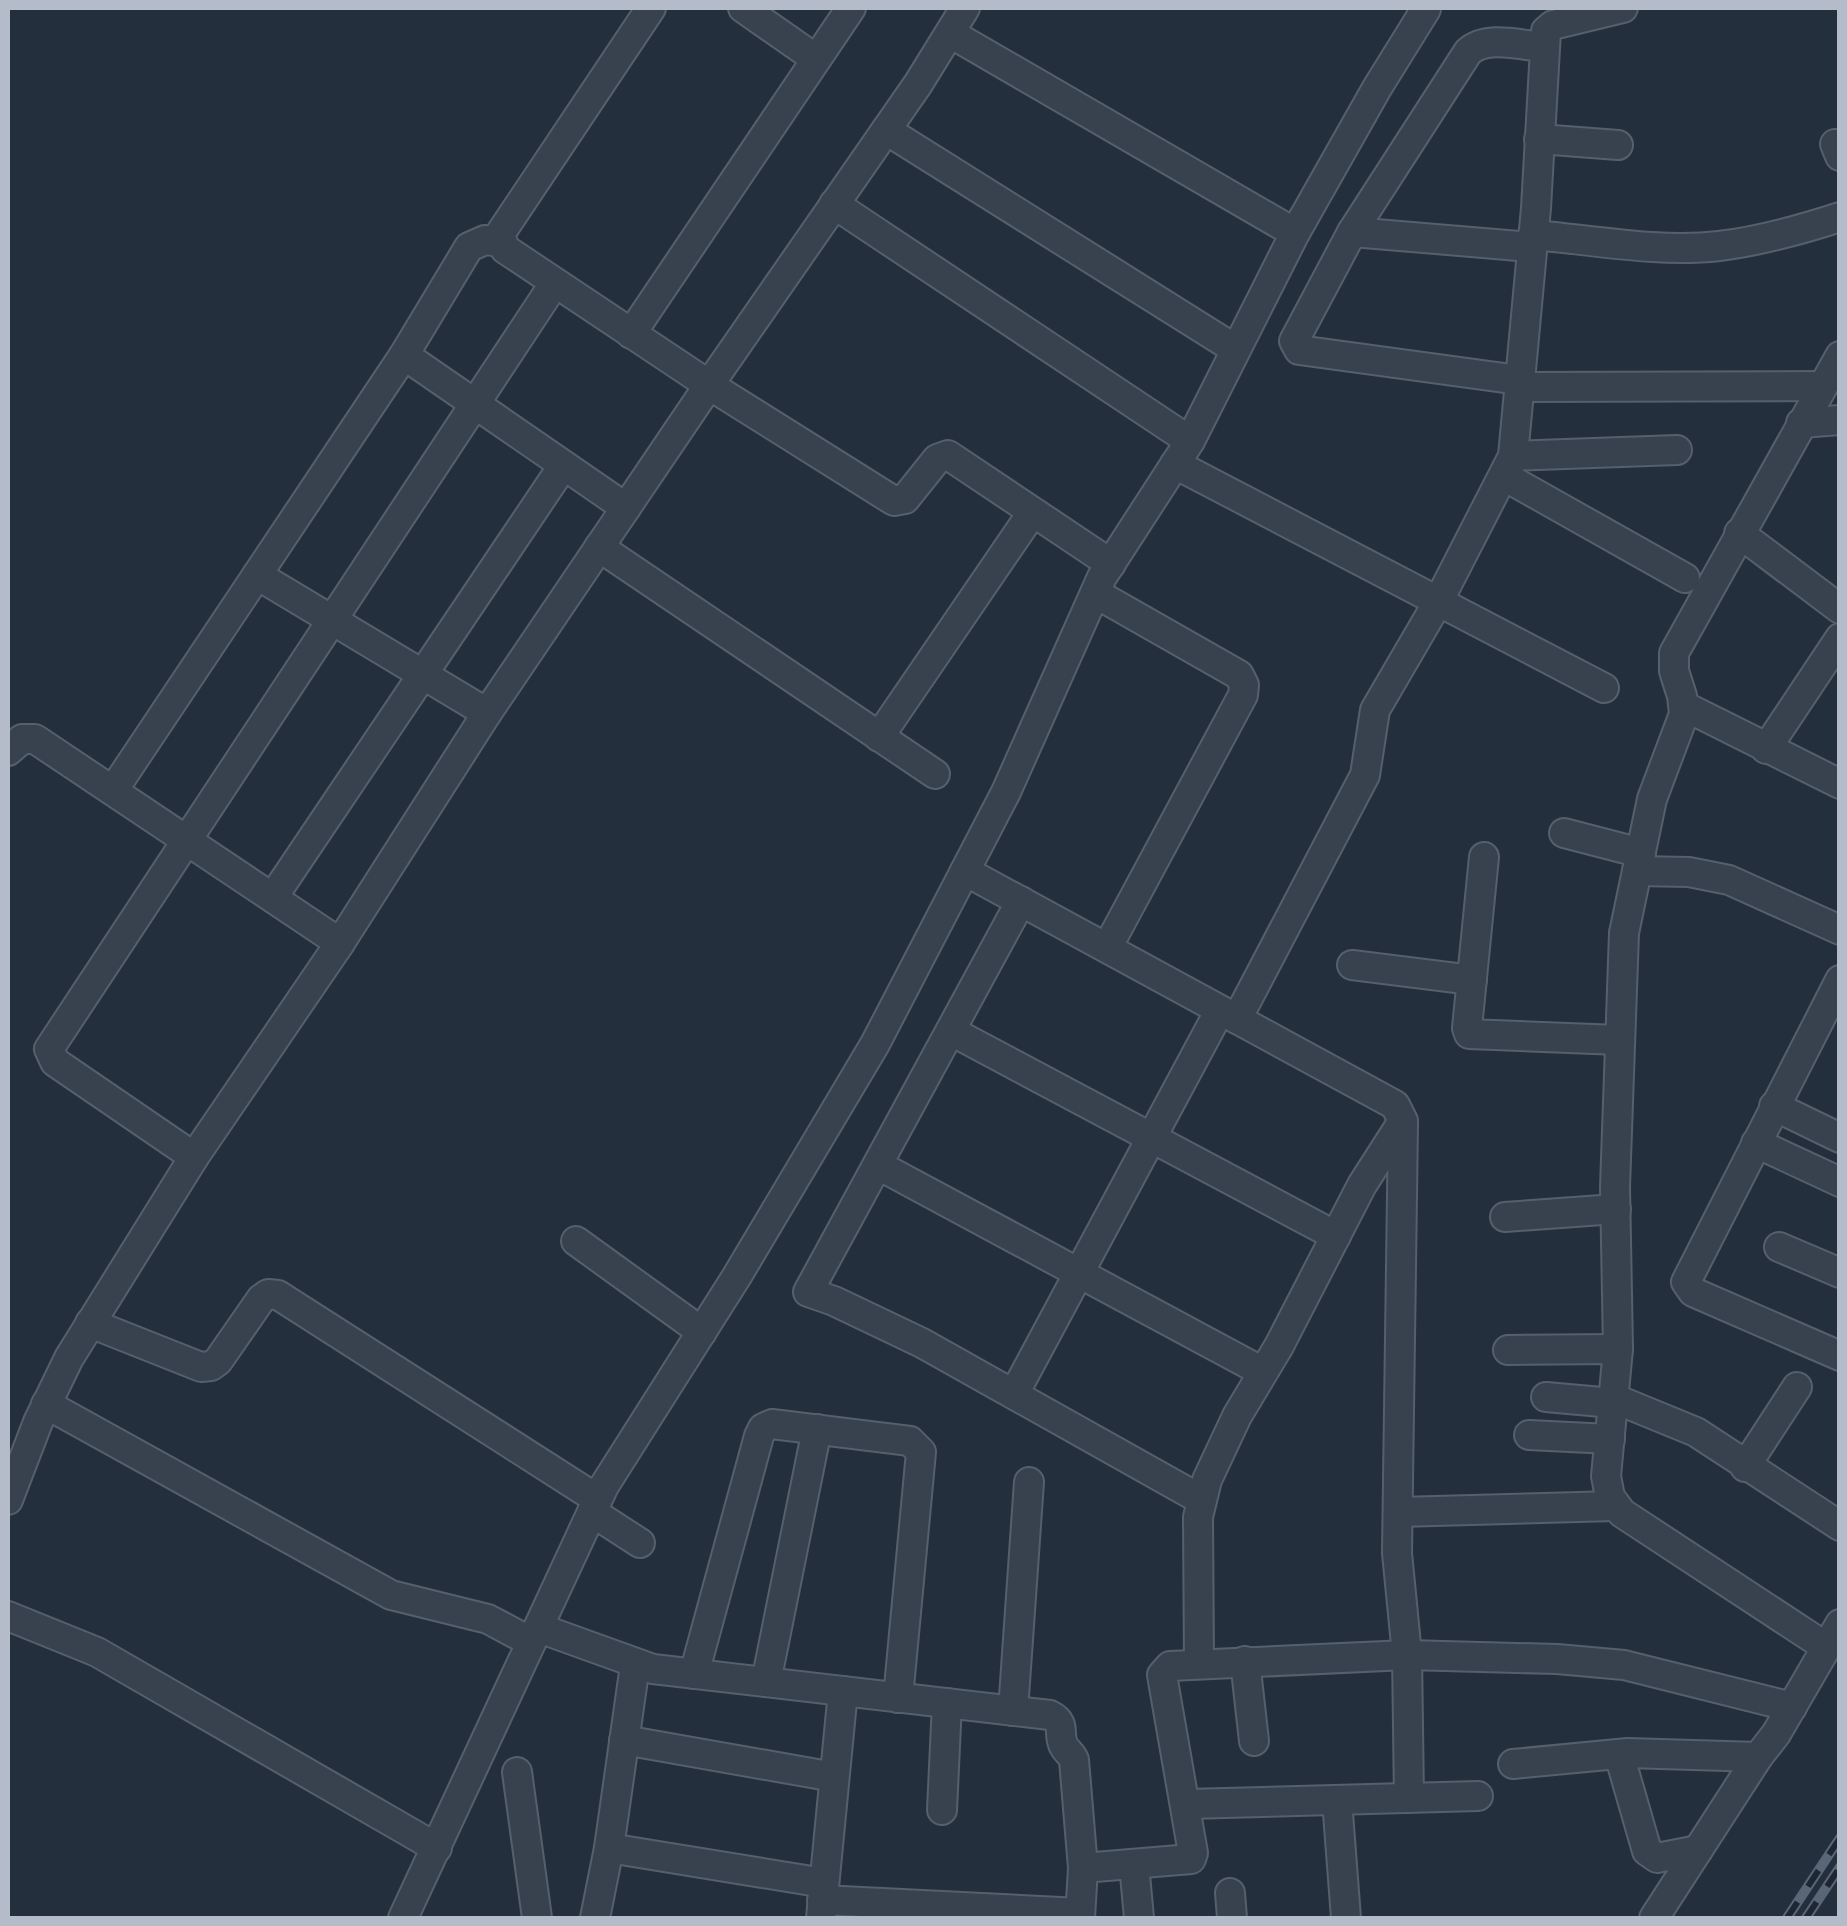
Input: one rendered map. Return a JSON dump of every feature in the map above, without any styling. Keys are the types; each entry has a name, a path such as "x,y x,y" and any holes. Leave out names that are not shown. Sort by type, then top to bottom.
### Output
{"street":[{"path":"500,242 500,234 651,8"},
{"path":"744,8 816,59"},
{"path":"631,334 850,8"},
{"path":"8,1500 46,1404 90,1323 194,1157 340,943 488,712 886,130 964,8"},
{"path":"403,1918 595,1506 875,1044 1006,792 1094,593 1183,452 1296,233 1377,88 1426,10 1422,8"},
{"path":"1623,8 1474,46 1352,232 1294,341 1299,350 1519,384 1822,386"},
{"path":"1014,1394 1150,1139 1228,1015 1365,775 1375,710 1438,602 1508,466 1519,384 1549,27"},
{"path":"950,33 1296,233"},
{"path":"886,130 1236,349"},
{"path":"1540,140 1618,145"},
{"path":"834,204 1183,452 1438,602 1604,688"},
{"path":"1352,232 1683,248 1783,236 1840,216"},
{"path":"114,790 404,355 469,247 485,240 500,242 554,284 894,501 905,499 936,459 948,455 1111,564"},
{"path":"194,1157 55,1062 49,1049 554,284"},
{"path":"404,355 626,508"},
{"path":"1615,1506 1607,1487 1618,1349 1616,1209 1624,933 1652,799 1684,706 1674,671 1674,653 1840,356"},
{"path":"1800,424 1840,420"},
{"path":"1508,466 1677,450"},
{"path":"273,897 563,466"},
{"path":"1508,466 1685,578"},
{"path":"879,737 1032,513"},
{"path":"1738,533 1840,610"},
{"path":"599,548 935,774"},
{"path":"257,575 488,712"},
{"path":"1094,593 1239,675 1244,685 1243,695 1106,948"},
{"path":"1766,748 1840,638"},
{"path":"1684,706 1840,784"},
{"path":"8,751 22,739 35,739 340,943"},
{"path":"1564,833 1639,862 1730,880 1840,930"},
{"path":"1484,858 1467,1028 1474,1036 1620,1040"},
{"path":"966,870 1395,1106 1403,1121 1398,1568 1407,1655 1409,1798"},
{"path":"1021,901 808,1292 922,1343 1200,1500"},
{"path":"1352,964 1472,980"},
{"path":"1840,980 1686,1282 1688,1288 1840,1356"},
{"path":"950,1031 1336,1236"},
{"path":"1774,1106 1840,1138"},
{"path":"1200,1664 1200,1500 1223,1444 1362,1186 1403,1121"},
{"path":"1756,1143 1840,1182"},
{"path":"878,1165 1264,1372"},
{"path":"1504,1217 1616,1209"},
{"path":"576,1241 702,1332"},
{"path":"1780,1247 1840,1273"},
{"path":"90,1323 201,1367 211,1366 261,1299 268,1294 278,1295 595,1506 640,1543"},
{"path":"1508,1350 1618,1349"},
{"path":"1745,1467 1797,1388"},
{"path":"1546,1397 1613,1400 1696,1432 1745,1467 1834,1512"},
{"path":"46,1404 392,1595 635,1665 1058,1719 1064,1748 1074,1760 1083,1868 1080,1916 822,1901 609,1848"},
{"path":"694,1674 759,1436 763,1428 772,1424 910,1441 921,1452 898,1698"},
{"path":"766,1682 817,1430"},
{"path":"1530,1435 1610,1439"},
{"path":"1013,1711 1028,1482"},
{"path":"1399,1512 1615,1506 1833,1635 1792,1706 1652,1918"},
{"path":"8,1616 97,1652 438,1848"},
{"path":"1083,1868 1191,1858 1186,1804 1162,1675 1170,1666 1407,1655 1557,1659 1624,1665 1792,1706"},
{"path":"1245,1660 1254,1741"},
{"path":"595,1918 635,1665"},
{"path":"822,1901 843,1691"},
{"path":"942,1810 947,1703"},
{"path":"624,1740 834,1777"},
{"path":"1513,1764 1619,1754 1758,1756"},
{"path":"1619,1754 1647,1851 1658,1858 1698,1850"},
{"path":"517,1772 537,1918"},
{"path":"1186,1804 1478,1796"},
{"path":"1337,1800 1346,1918"},
{"path":"1134,1864 1139,1918"}],"railway":[{"path":"1787,1918 1840,1838"},
{"path":"1806,1918 1840,1867"}]}
